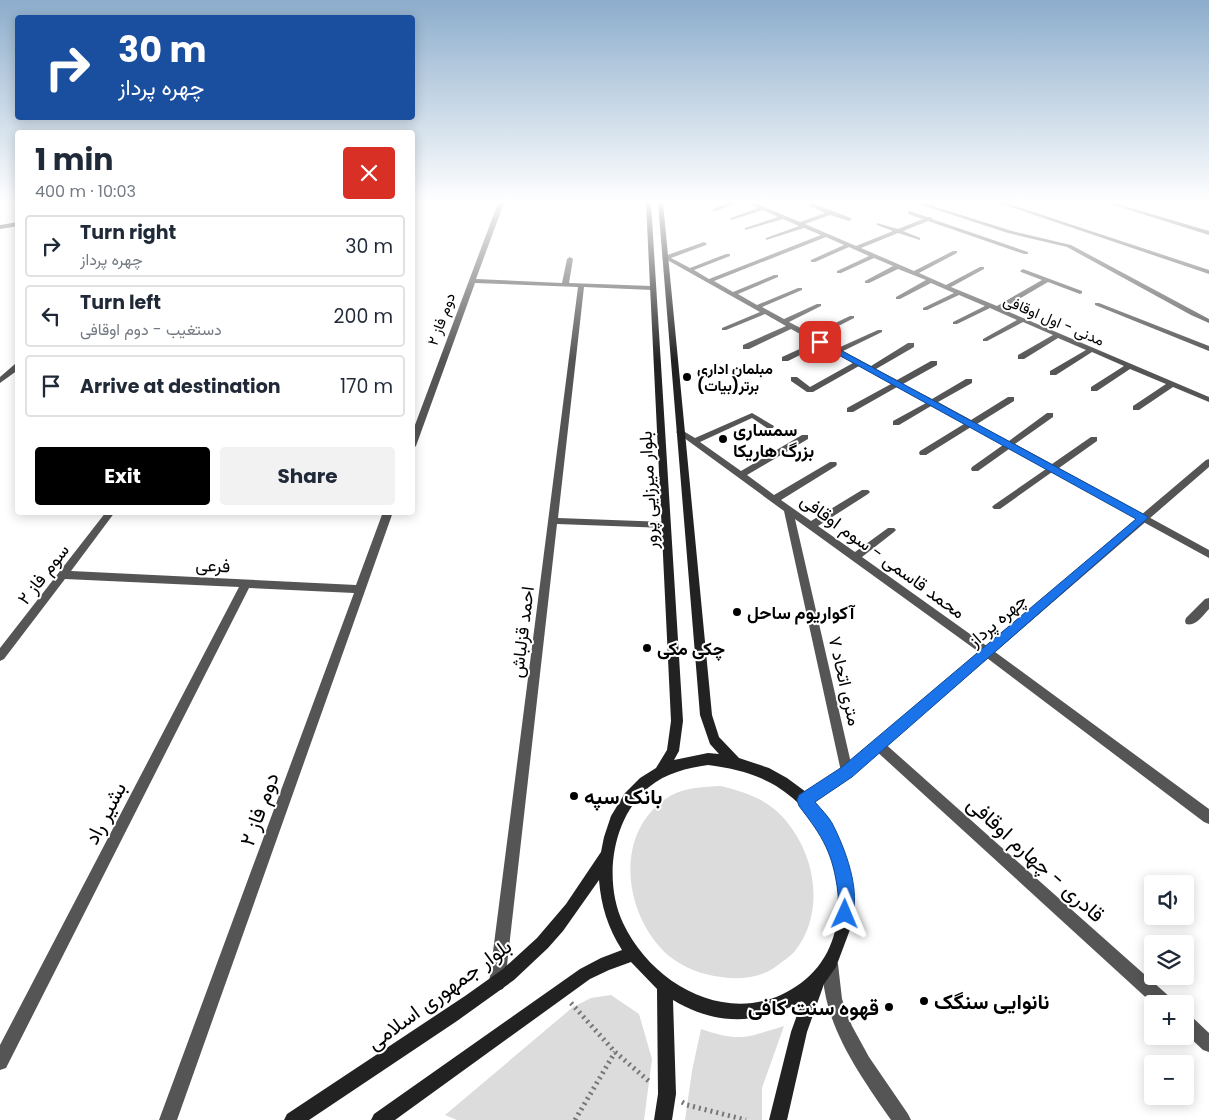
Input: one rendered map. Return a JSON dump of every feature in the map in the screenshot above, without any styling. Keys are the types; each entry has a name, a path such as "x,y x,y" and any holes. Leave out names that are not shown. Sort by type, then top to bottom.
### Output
{"main road":[{"name":"بلوار میرزایی پرور","path":"650,255 677,721 673,750 661,772"},
{"name":"بلوار میرزایی پرور","path":"665,257 706,715 714,740 734,762"},
{"path":"708,759 734,762 783,782 804,800 830,836 840,860 847,896 844,932 830,964 818,979 786,1003 746,1013 704,1007 665,987 632,954 615,922 606,889 606,856 611,830 621,810 636,791 661,772 684,763 708,759"},
{"name":"بلوار جمهوری اسلامی","path":"293,1120 497,983 537,948 558,926 583,893 606,856"},
{"path":"380,1120 585,974 606,963 632,954"},
{"path":"778,1120 799,1032 818,979"},
{"path":"664,1120 667,1094 665,987"}],"street":[{"name":"دوم فاز ۲","path":"415,438 482,255"},
{"path":"665,257 670,255"},
{"path":"690,270 725,255"},
{"path":"709,281 774,255"},
{"path":"813,261 826,255"},
{"path":"915,273 949,255"},
{"path":"1087,255 1209,321"},
{"path":"1159,255 1209,272"},
{"path":"838,272 874,256"},
{"name":"مدنی - اول اوقافی","path":"874,256 1209,400"},
{"path":"665,257 1209,554"},
{"path":"565,285 570,259"},
{"path":"867,282 899,266"},
{"path":"946,287 982,268"},
{"path":"1023,271 1080,292"},
{"path":"733,294 776,276"},
{"path":"898,298 931,280"},
{"path":"955,323 994,307 1048,280"},
{"path":"472,281 652,288"},
{"name":"احمد قزلباش","path":"497,983 581,285"},
{"path":"724,329 800,289"},
{"path":"925,309 960,292"},
{"path":"784,322 819,304"},
{"path":"1097,304 1209,348"},
{"path":"812,337 852,317"},
{"path":"985,340 1022,320"},
{"path":"746,347 792,326"},
{"path":"838,351 880,331"},
{"path":"1021,357 1058,335"},
{"path":"785,359 820,342"},
{"path":"871,370 911,345"},
{"path":"1053,372 1092,349"},
{"path":"794,380 810,390 859,363"},
{"path":"850,410 934,363"},
{"path":"1094,389 1130,366"},
{"path":"0,381 15,368"},
{"path":"896,424 969,381"},
{"path":"1136,408 1172,384"},
{"path":"924,453 1011,399"},
{"path":"742,408 770,426"},
{"path":"694,442 752,415"},
{"path":"975,469 1050,415"},
{"name":"محمد قاسمی - سوم اوقافی","path":"680,432 987,652 1209,817"},
{"path":"741,475 805,437"},
{"path":"997,507 1094,439"},
{"name":"چهره پرداز","path":"804,800 847,772 1209,462"},
{"path":"774,500 833,464"},
{"path":"811,526 865,492"},
{"name":"۷ متری اتحاد","path":"788,509 847,772"},
{"name":"سوم فاز ۲","path":"0,656 109,515"},
{"name":"دوم فاز ۲","path":"168,1120 387,515"},
{"path":"553,521 666,525"},
{"path":"855,557 892,530"},
{"name":"فرعی","path":"63,574 361,589"},
{"name":"بشیر راد","path":"0,1062 246,583"},
{"path":"1190,622 1209,602"},
{"name":"قادری - چهارم اوقافی","path":"878,745 1155,995"},
{"path":"830,964 834,998 847,1036 864,1066 902,1120"},
{"path":"1194,1030 1209,1044"}],"path":[{"path":"562,991 615,1052 649,1082 686,1105 746,1120"},
{"path":"574,1120 615,1052"}],"shaded area":[{"path":"721,786 755,797 773,808 787,822 798,838 807,856 812,876 814,896 812,915 805,934 795,951 772,969 751,977 728,978 707,975 687,967 669,956 653,939 642,919 634,897 630,874 632,851 639,830 651,811 676,793 695,788"},
{"path":"611,995 639,1014 652,1059 644,1120 457,1120 445,1115 573,1007 591,998"},
{"path":"784,1026 762,1088 762,1120 685,1120 692,1071 701,1029 725,1036 742,1037"}],"place":[{"name":"مبلمان اداری برتر(بیات)","path":"687,377"},
{"name":"سمساری بزرگ هاریکا","path":"723,439"},
{"name":"آکواریوم ساحل","path":"737,612"},
{"name":"چکی مکی","path":"647,648"},
{"name":"بانک سپه","path":"574,796"},
{"name":"نانوایی سنگک","path":"924,1001"},
{"name":"قهوه سنت کافی","path":"889,1007"}],"route":[{"path":"820,342 1143,518 847,772 804,800 826,828 840,860 847,896 845,914"}]}
